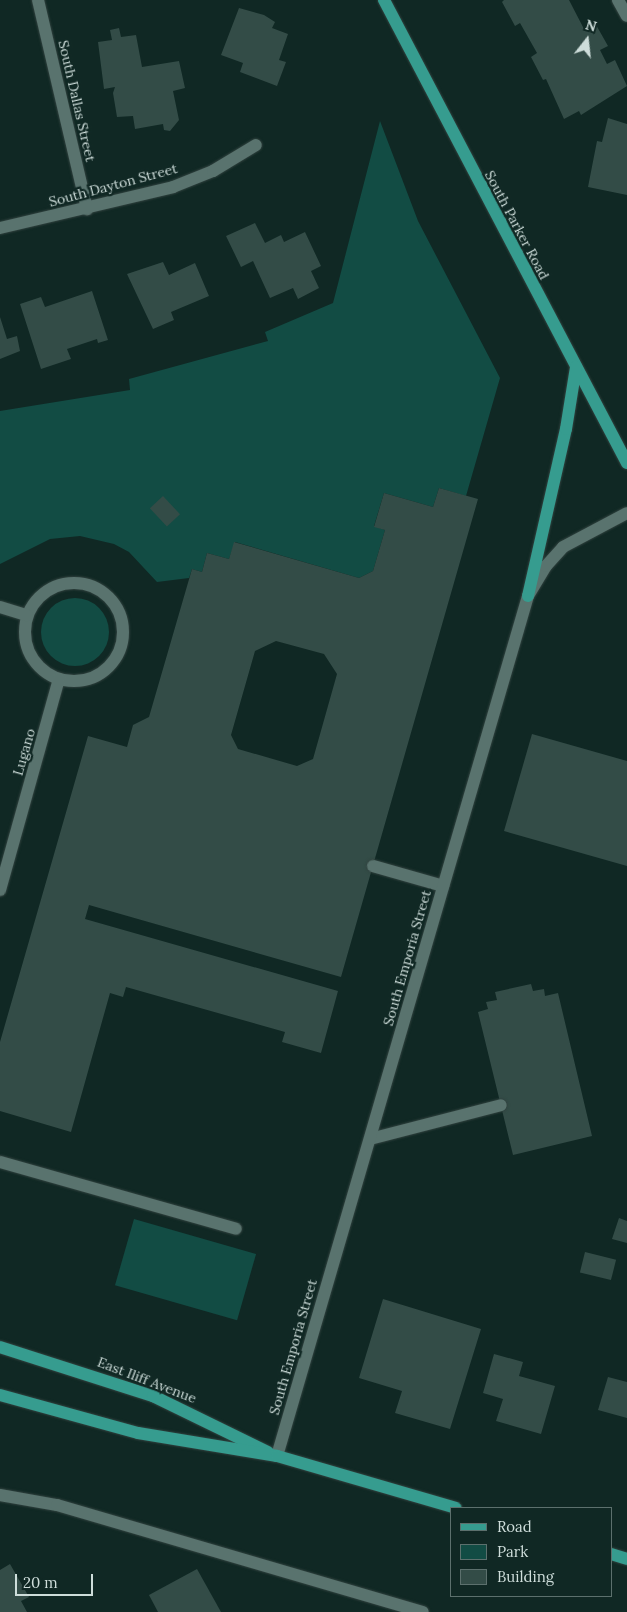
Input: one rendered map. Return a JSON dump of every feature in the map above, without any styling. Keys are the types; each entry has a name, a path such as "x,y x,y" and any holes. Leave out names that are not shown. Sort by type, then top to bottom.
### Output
{"main road":[{"name":"South Parker Road","path":"384,0 627,463"},
{"path":"528,596 566,429 576,367"},
{"name":"East Iliff Avenue","path":"0,1347 153,1396 277,1456"},
{"name":"East Iliff Avenue","path":"0,1395 138,1432 277,1456 453,1507"},
{"path":"612,1554 627,1559"}],"street":[{"name":"South Dallas Street","path":"38,0 87,209"},
{"path":"618,0 627,16"},
{"name":"South Dayton Street","path":"0,228 87,209 200,177 256,145"},
{"name":"South Emporia Street","path":"277,1456 528,596 546,566 563,547 627,513"},
{"path":"70,582 94,587 118,608 124,637 115,661 92,678 59,679 46,671 30,654 25,635 27,615 38,597 55,586 70,582"},
{"path":"0,607 27,615"},
{"name":"Lugano","path":"0,890 59,679"},
{"path":"373,866 443,886"},
{"path":"370,1139 500,1105"},
{"path":"0,1162 236,1229"},
{"path":"0,1495 58,1505 423,1612"}],"green space":[{"path":"380,121 418,221 500,378 466,496 439,488 433,507 384,493 374,526 385,530 373,571 359,578 235,542 229,559 207,553 202,572 192,569 189,578 157,582 129,552 114,544 80,536 50,539 0,564 0,411 130,390 129,379 268,341 265,332 333,303"},
{"path":"68,598 82,598 94,603 104,613 109,625 109,639 104,651 94,661 82,666 68,666 56,661 46,651 41,639 41,625 46,613 56,603"},
{"path":"134,1219 256,1254 237,1320 115,1285"}],"building":[{"path":"504,0 569,0 584,29 595,23 608,46 600,50 607,64 615,60 627,86 581,115 579,111 564,119 546,79 543,80 531,57 537,53 520,23 515,26 502,2"},
{"path":"239,8 264,15 275,22 272,28 288,34 279,60 286,62 277,86 240,72 243,63 221,55"},
{"path":"119,28 121,37 136,35 142,67 179,61 185,88 173,91 179,120 170,131 164,130 163,124 135,129 133,116 117,117 113,93 115,87 104,89 98,42 112,40 110,30"},
{"path":"608,118 627,124 627,195 588,187 597,141 602,142"},
{"path":"255,223 265,243 281,235 284,242 305,232 321,266 311,271 319,288 298,299 293,288 270,298 253,261 241,267 226,236"},
{"path":"163,262 169,275 195,263 209,296 171,312 174,320 153,329 127,274"},
{"path":"92,291 108,340 98,343 97,339 67,349 71,359 41,369 20,304 41,297 45,307"},
{"path":"0,317 7,339 17,336 20,351 0,359"},
{"path":"439,488 478,499 341,977 89,905 85,919 338,991 321,1053 282,1042 285,1032 126,987 123,997 110,993 71,1132 0,1111 0,1042 88,736 127,747 133,725 149,717 192,569 202,572 207,553 229,559 234,542 359,578 373,571 385,530 374,527 384,493 433,507","holes":["276,641 324,654 337,674 313,759 297,766 238,749 231,735 255,651"]},
{"path":"163,496 180,514 167,527 150,508"},
{"path":"532,734 627,761 627,866 504,831"},
{"path":"531,984 533,991 544,989 545,996 558,993 592,1136 513,1155 478,1012 488,1009 486,1002 497,1000 495,992"},
{"path":"619,1218 627,1221 627,1243 612,1239"},
{"path":"585,1252 616,1260 611,1280 580,1272"},
{"path":"383,1299 481,1329 450,1429 395,1413 402,1391 359,1378"},
{"path":"494,1354 523,1362 519,1376 555,1386 541,1434 496,1421 503,1399 483,1393"},
{"path":"608,1377 627,1382 627,1418 598,1410"},
{"path":"10,1564 29,1597 21,1601 27,1612 0,1612 0,1570"},
{"path":"197,1569 221,1612 158,1612 149,1595"}]}
